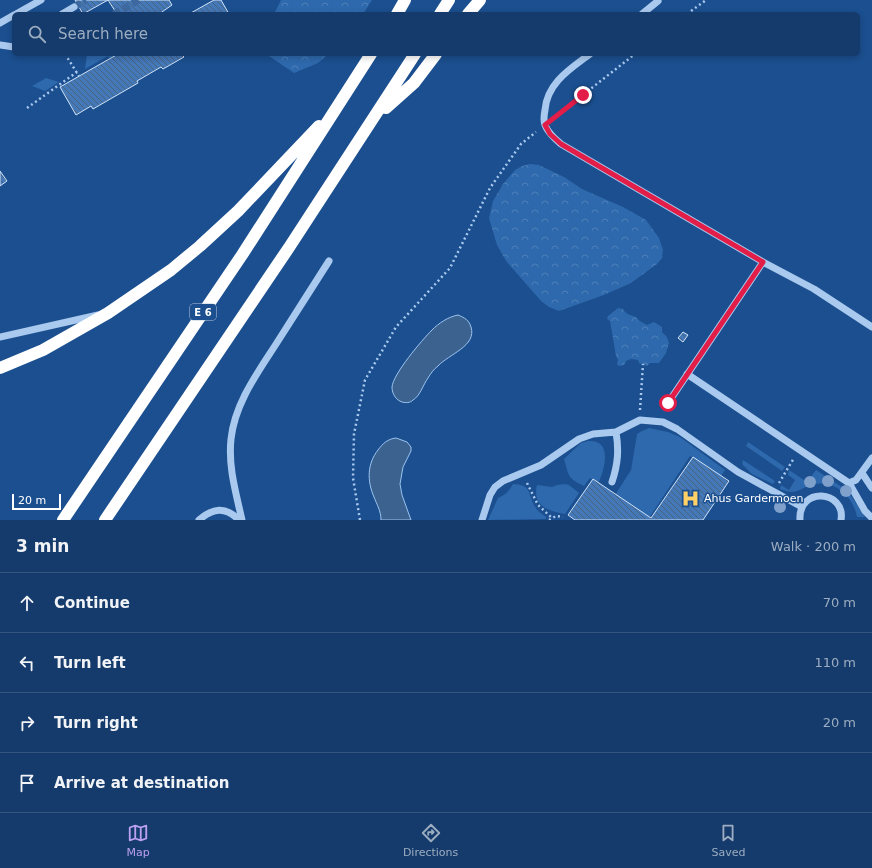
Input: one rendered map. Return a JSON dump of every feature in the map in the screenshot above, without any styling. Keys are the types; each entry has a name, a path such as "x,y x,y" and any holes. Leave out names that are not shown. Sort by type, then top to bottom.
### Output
{"highway":[{"path":"398,12 406,0"},
{"path":"441,12 449,0"},
{"path":"470,12 480,0"},
{"name":"E 6","path":"63,520 238,261 371,56"},
{"path":"105,520 290,246 414,56"},
{"path":"374,118 414,84 435,56"},
{"name":"E 6","path":"0,368 43,350 108,313 171,270 238,211 341,102"}],"street":[{"path":"20,12 41,0"},
{"path":"644,12 658,1"},
{"path":"65,12 74,6"},
{"path":"0,23 12,17"},
{"path":"0,45 12,46"},
{"path":"587,56 564,73 555,82 549,93 545,105 544,116 545,125 550,134 561,144 763,262 814,289 872,327"},
{"path":"240,520 230,456 231,438 237,414 252,381 329,261"},
{"path":"668,403 763,262"},
{"path":"0,337 108,313"},
{"path":"687,374 849,483 865,511 872,518"},
{"path":"482,520 490,496 495,487 502,481 542,465 579,439 593,434 616,432 640,420 663,422 677,429 738,472 802,507"},
{"path":"612,482 617,467 618,458 616,432"},
{"path":"849,483 856,480 872,458"},
{"path":"862,473 872,488"},
{"path":"800,520 802,507 806,501 817,496 830,497 836,502 840,508 841,520"},
{"path":"199,520 208,513 219,510 230,512 240,520"}],"path":[{"path":"690,12 706,0"},
{"path":"66,56 80,76"},
{"path":"360,520 353,478 354,434 365,380 396,327 450,268 490,188 521,144 632,56"},
{"path":"27,108 77,72"},
{"path":"640,420 643,364"},
{"path":"774,491 799,449"},
{"path":"519,474 528,483 538,505 551,519 563,517"}],"green space":[{"path":"281,0 372,0 364,12 275,12"},
{"path":"87,56 108,56 85,69"},
{"path":"269,56 326,56 318,63 294,73"},
{"path":"46,78 59,82 45,91 32,86"},
{"path":"530,164 539,165 564,177 582,189 623,207 646,220 659,238 663,250 662,258 657,264 631,283 604,295 559,311 549,307 541,301 506,261 497,245 489,218 493,201 503,184 515,170"},
{"path":"618,308 623,309 647,325 654,322 662,327 662,332 667,337 669,343 666,353 659,363 650,363 647,366 639,363 638,360 631,359 626,361 624,365 619,366 617,364 618,360 610,321 607,319 608,316"},
{"path":"649,428 668,432 680,437 725,470 721,476 690,456 649,518 615,495 631,470 637,434"},
{"path":"588,441 596,442 601,445 604,450 605,463 598,484 590,478 584,486 574,481 570,476 564,459 581,443"},
{"path":"748,442 785,467 782,471 746,446"},
{"path":"743,460 775,481 773,484 752,474 742,464"},
{"path":"789,470 807,482 816,470 848,491 865,517 857,517 848,497 837,488 830,485 823,483 815,484 792,492 780,489 781,485 789,490 795,480 788,475"},
{"path":"513,484 524,486 527,489 533,504 539,512 546,517 546,519 488,520 498,498 503,496"},
{"path":"565,484 569,485 579,493 565,514 547,509 539,503 536,492 537,485 552,487"}],"shaded area":[{"path":"458,315 463,317 471,327 472,334 466,345 430,374 420,393 411,402 402,402 398,400 392,390 392,387 402,366 435,327 447,319"},
{"path":"396,438 407,442 411,447 411,451 403,467 400,484 402,495 411,520 381,520 380,511 370,485 370,467 374,455 382,445 388,440"}],"building":[{"path":"75,0 108,0 87,12 82,12"},
{"path":"108,0 169,0 172,5 162,12 116,12"},
{"path":"214,0 221,0 228,12 193,12"},
{"path":"114,56 184,57 163,69 161,67 137,81 138,83 93,109 91,106 76,115 60,87"},
{"path":"0,171 7,181 0,186"},
{"path":"683,332 688,335 683,342 678,338"},
{"name":"Ahus Gardermoen","path":"693,457 729,481 703,520 575,520 568,515 593,479 651,518"}],"tunnel":[{"path":"74,7 86,0"},
{"path":"118,12 139,0"}],"place":[{"name":"Ahus Gardermoen","path":"691,498"}],"route":[{"path":"583,95 545,125 550,134 561,144 763,262 668,403"}]}
